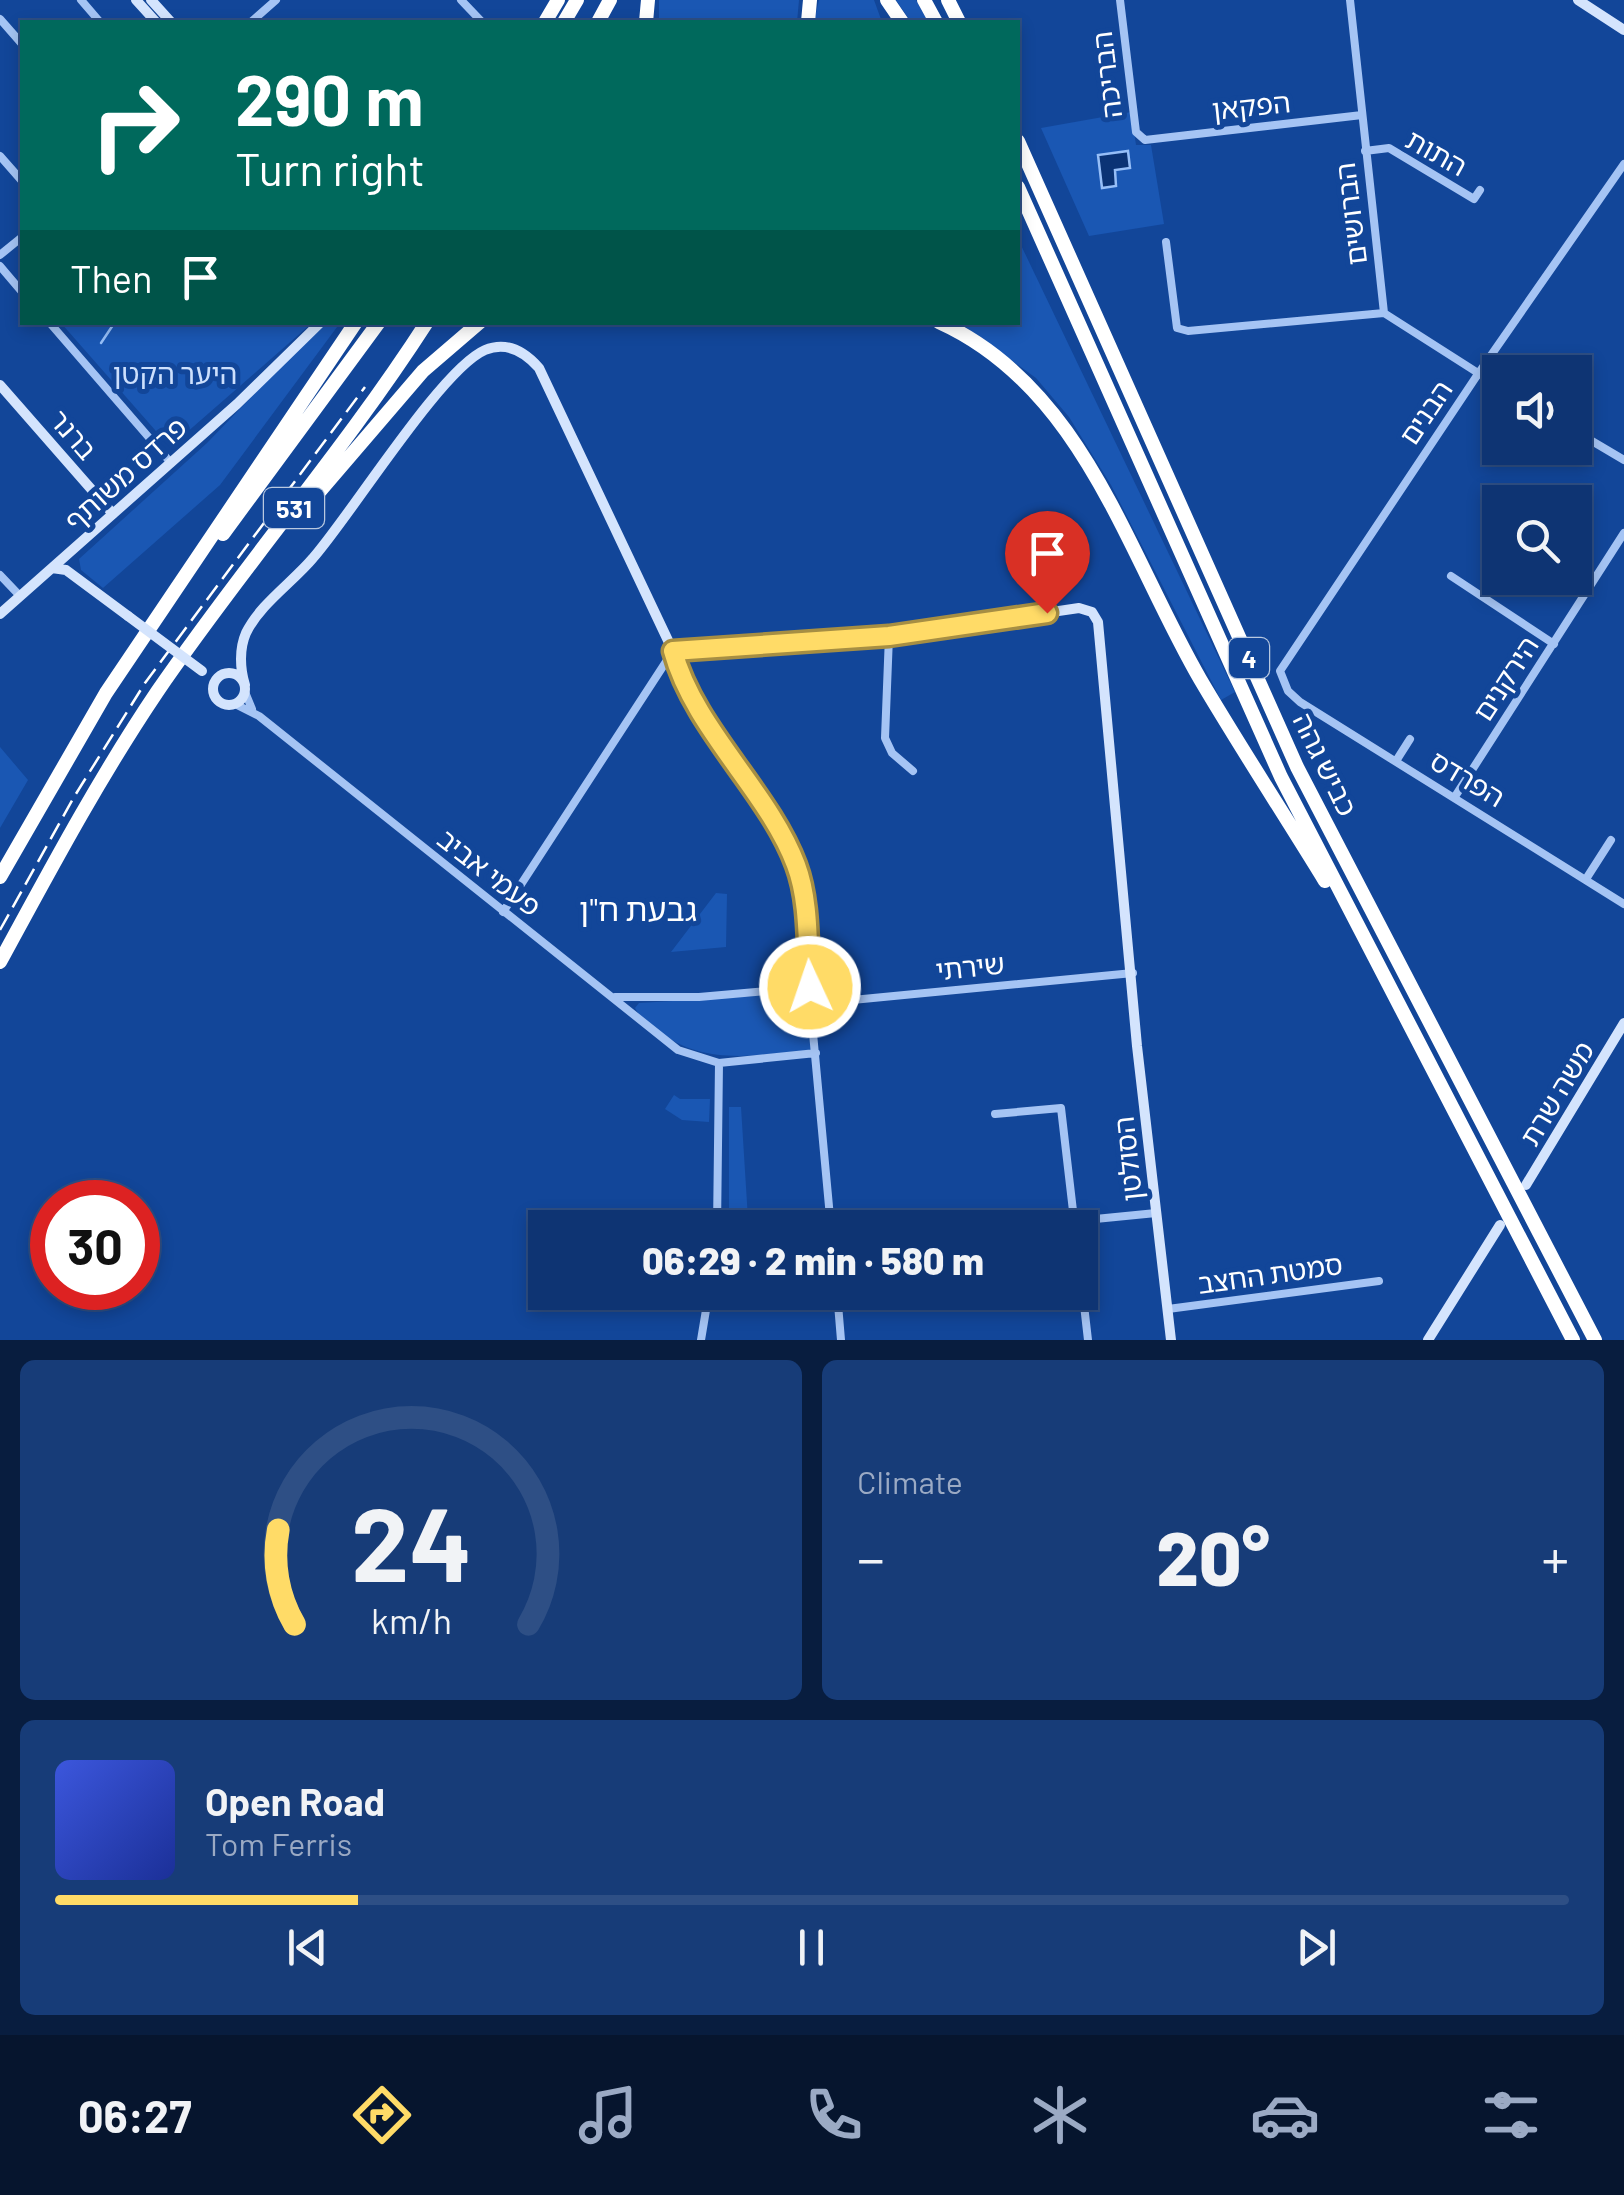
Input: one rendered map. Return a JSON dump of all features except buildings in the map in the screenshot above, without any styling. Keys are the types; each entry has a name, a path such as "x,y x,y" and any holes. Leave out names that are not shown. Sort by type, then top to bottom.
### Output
{"highway":[{"name":"כביש גהה","path":"1020,145 1297,767 1595,1340"},
{"name":"כביש גהה","path":"1020,192 1281,777 1572,1340"},
{"path":"1020,210 1066,295"},
{"path":"135,650 354,325"},
{"name":"531","path":"0,877 135,650 377,325"},
{"name":"531","path":"0,963 87,804 157,692 343,443 425,325"},
{"path":"157,692 423,371 477,325"},
{"path":"945,325 974,341 1022,378 1081,450 1200,680 1380,968"}],"street":[{"path":"81,0 98,20"},
{"path":"136,0 154,20"},
{"path":"151,0 169,20"},
{"path":"253,20 276,0"},
{"path":"461,0 480,20"},
{"name":"הבריכה","path":"1120,0 1136,132 1145,140"},
{"name":"הברושים","path":"1350,0 1384,312"},
{"path":"1578,0 1594,4 1624,30"},
{"path":"0,19 20,42"},
{"name":"הפקאן","path":"1145,140 1362,115"},
{"name":"התות","path":"1366,151 1389,148 1474,198 1480,190"},
{"path":"0,156 20,179"},
{"name":"הבנים","path":"1288,691 1280,672 1284,662 1624,164"},
{"path":"0,255 20,239"},
{"path":"1166,242 1177,328 1188,331 1258,326 1384,312 1482,376"},
{"path":"0,266 20,290"},
{"path":"52,325 171,463"},
{"name":"פרדס משותף","path":"0,614 171,463 318,325"},
{"path":"214,687 241,654 251,625 314,557 435,398 474,358 499,347 520,352 539,368 703,714 794,860 806,920 829,1210"},
{"name":"ברנר","path":"0,385 113,514"},
{"path":"1592,441 1624,460"},
{"name":"הירקנים","path":"1456,796 1624,533"},
{"path":"74,549 74,568 128,616"},
{"path":"52,568 66,570 202,671 221,702 235,704 245,689 241,654"},
{"path":"0,575 20,596"},
{"path":"1452,576 1554,644"},
{"name":"הסולטן","path":"889,636 1078,608 1096,616 1172,1340"},
{"path":"673,651 889,636 885,738 892,753 913,771"},
{"path":"503,912 673,651"},
{"path":"202,671 238,676 245,689"},
{"name":"פעמי אביב","path":"245,689 258,716"},
{"name":"הפרדס","path":"1288,691 1624,904"},
{"name":"פעמי אביב","path":"235,704 258,716 678,1050 719,1062 816,1053"},
{"path":"1396,762 1410,739"},
{"path":"1586,879 1611,840"},
{"name":"שירתי","path":"812,1004 1133,973"},
{"path":"613,997 699,998 810,987"},
{"name":"משה שרת","path":"1526,1185 1624,1023"},
{"path":"717,1210 719,1062"},
{"path":"995,1114 1061,1108 1073,1210"},
{"path":"1098,1221 1156,1213"},
{"path":"1428,1340 1500,1225"},
{"name":"סמטת החצב","path":"1168,1309 1378,1281"},
{"path":"702,1340 707,1310"},
{"path":"838,1310 840,1340"},
{"path":"1085,1310 1088,1340"}],"green space":[{"path":"659,0 799,0 797,20 659,20"},
{"path":"819,0 874,0 881,20 814,20"},
{"path":"896,0 916,0 927,20 910,20"},
{"path":"1131,112 1136,145 1151,145 1164,224 1089,236 1041,128"},
{"path":"1020,243 1235,692 1221,700 1111,485 1069,417 1036,378 963,325 1020,325"},
{"name":"היער הקטן","path":"63,325 310,325 170,447"},
{"path":"321,325 339,325 220,485 103,588 81,570 79,559 207,443"},
{"path":"0,747 28,780 0,828"},
{"path":"716,893 727,894 726,947 671,952"},
{"path":"806,993 811,1050 770,1054 731,1056 693,1049 657,1030 635,1008 639,1003"},
{"path":"674,1095 680,1099 710,1099 709,1122 682,1120 665,1109"},
{"path":"729,1107 741,1107 747,1210 729,1210"}],"shaded area":[{"path":"1128,151 1130,168 1115,170 1116,186 1102,188 1098,155"}],"waterway":[{"path":"101,343 113,325"}],"railway":[{"path":"0,930 74,797 145,683 365,387"}],"district":[{"name":"גבעת ח\"ן","path":"638,908"}],"route":[{"path":"810,987 806,920 794,860 703,714 673,651 889,636 1047,613"}]}
